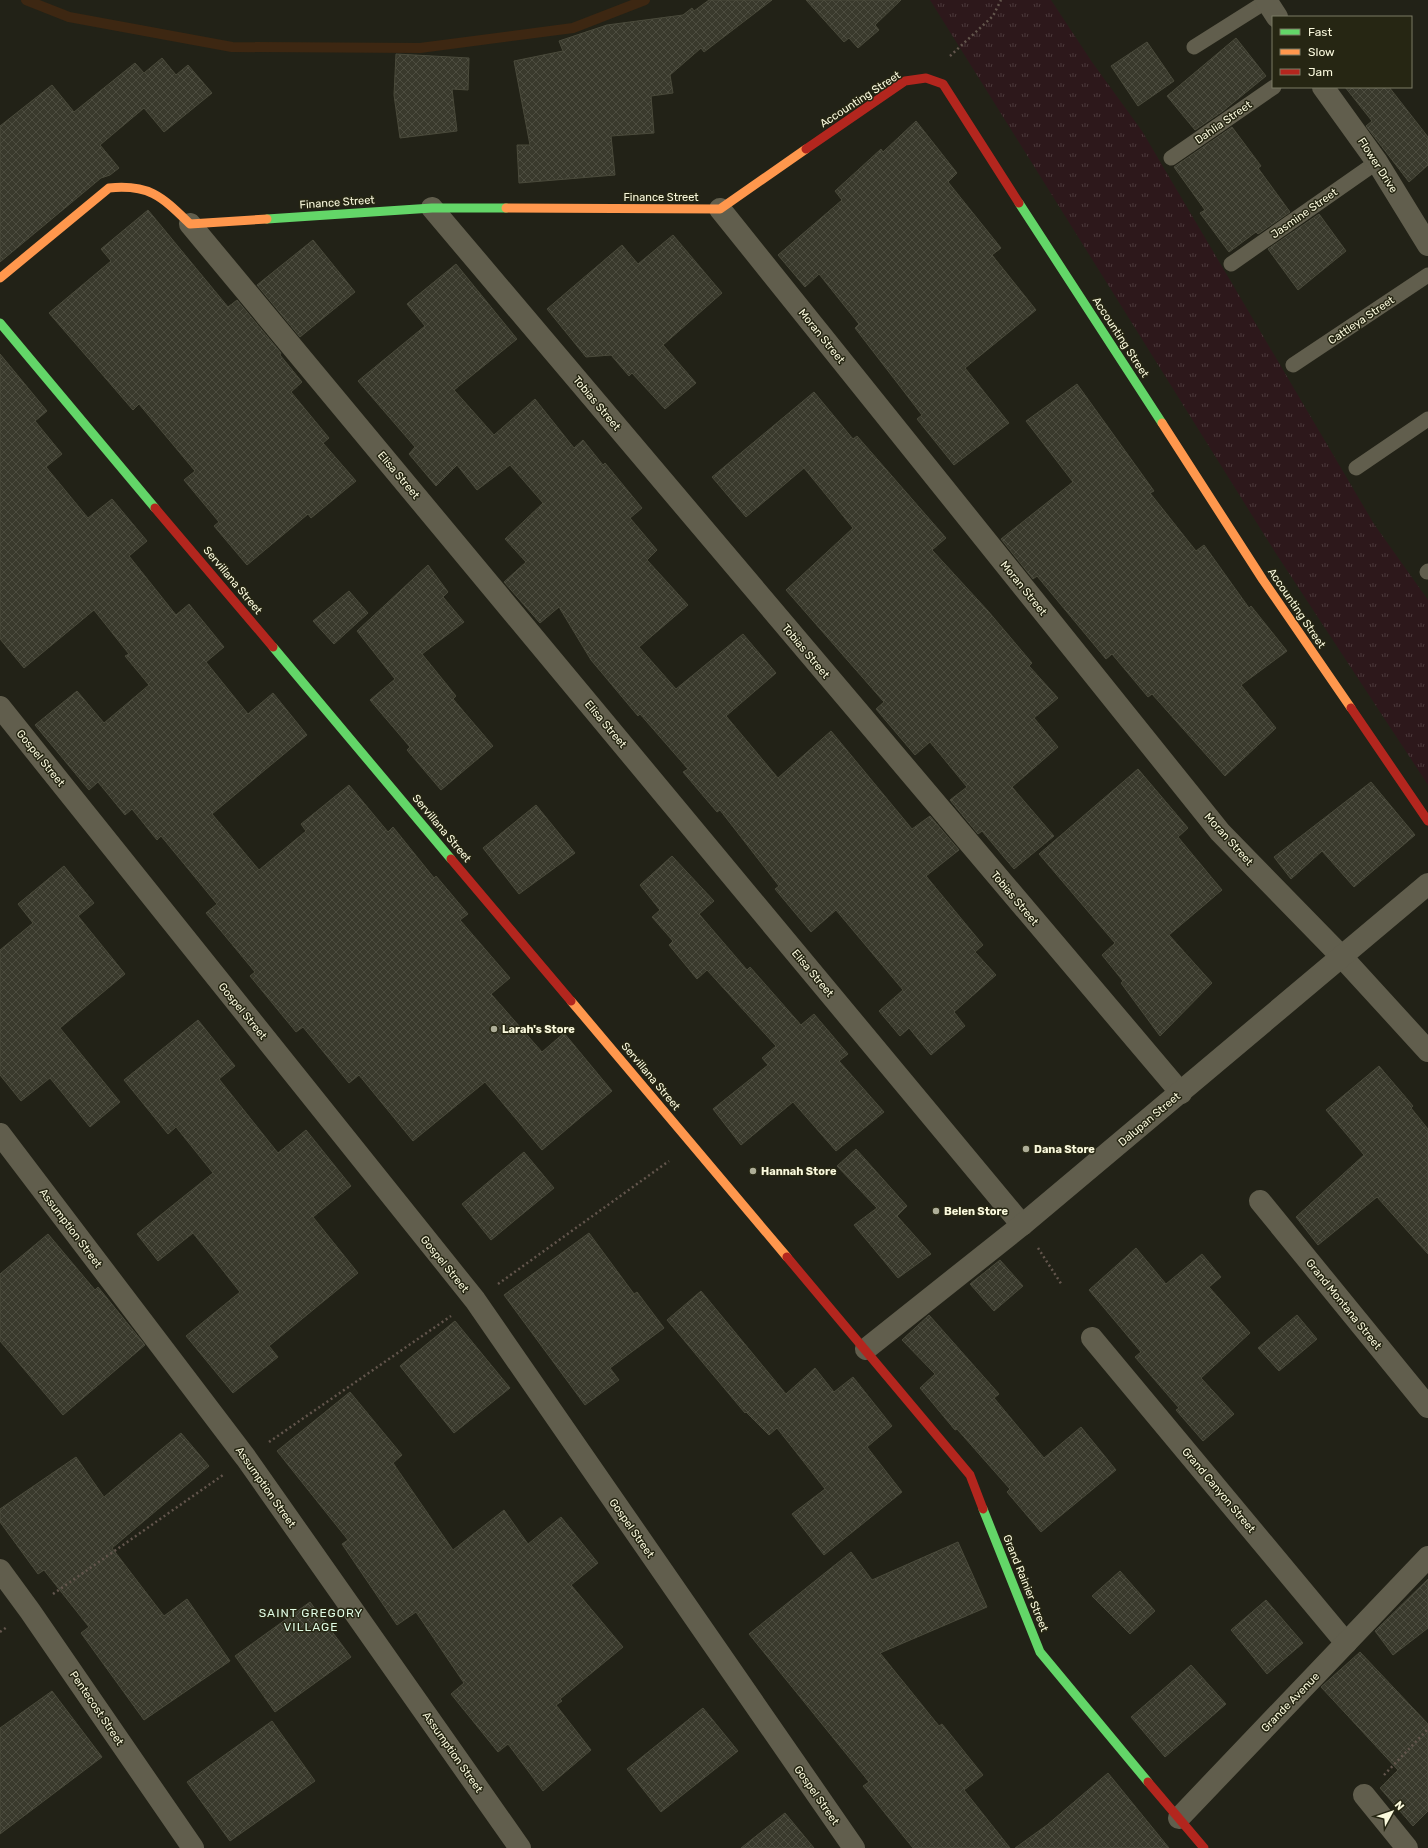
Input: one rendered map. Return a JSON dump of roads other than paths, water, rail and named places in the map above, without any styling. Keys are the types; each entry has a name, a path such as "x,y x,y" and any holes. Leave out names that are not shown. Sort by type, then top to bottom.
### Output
{"street":[{"name":"Accounting Street","path":"720,209 905,81 926,78 944,84 1263,580 1428,821"},
{"name":"Flower Drive","path":"1324,88 1377,162 1428,245"},
{"path":"0,278 109,188 126,186 142,187 160,197 190,224"},
{"name":"Finance Street","path":"190,224 432,208 720,209"},
{"name":"Tobias Street","path":"432,208 1181,1093"},
{"name":"Moran Street","path":"720,209 1220,832 1342,957 1428,1051"},
{"name":"Elisa Street","path":"190,224 1022,1225"},
{"name":"Servillana Street","path":"0,322 866,1349"},
{"name":"Gospel Street","path":"0,707 475,1300 854,1848"},
{"name":"Dalupan Street","path":"866,1349 1022,1225 1428,884"},
{"name":"Assumption Street","path":"0,1134 246,1458 520,1848"},
{"name":"Grand Montana Street","path":"1260,1200 1428,1407"},
{"name":"Grand Canyon Street","path":"1092,1338 1346,1643"},
{"name":"Grand Rainier Street","path":"866,1349 970,1475 1040,1652 1178,1818"},
{"name":"Grande Avenue","path":"1178,1818 1428,1557"},
{"name":"Pentecost Street","path":"0,1570 30,1610 193,1848"},
{"path":"1364,1795 1407,1848"},
{"path":"1178,1818 1204,1848"}],"lane":[{"path":"1194,47 1270,6"},
{"name":"Dahlia Street","path":"1172,158 1273,88"},
{"name":"Jasmine Street","path":"1231,264 1377,162"},
{"name":"Cattleya Street","path":"1293,365 1428,275"},
{"path":"1356,468 1428,419"}],"waterway":[{"path":"26,0 69,17 232,47 420,48 573,28 645,0"}],"place":[{"name":"Larah's Store","path":"494,1029"},
{"name":"Dana Store","path":"1026,1149"},
{"name":"Hannah Store","path":"753,1171"},
{"name":"Belen Store","path":"936,1211"}],"district":[{"name":"SAINT GREGORY VILLAGE","path":"311,1620"}]}
